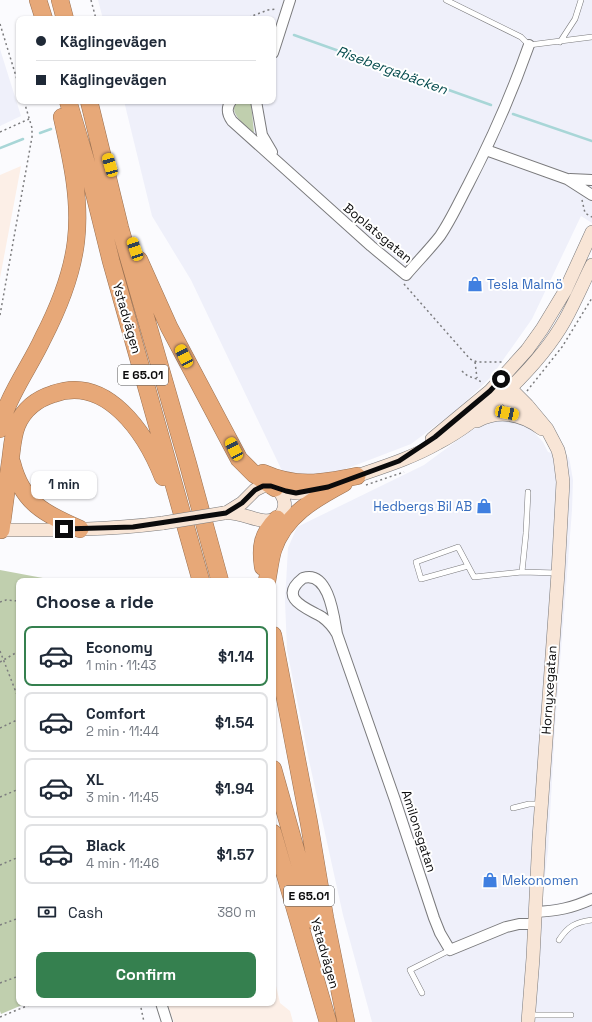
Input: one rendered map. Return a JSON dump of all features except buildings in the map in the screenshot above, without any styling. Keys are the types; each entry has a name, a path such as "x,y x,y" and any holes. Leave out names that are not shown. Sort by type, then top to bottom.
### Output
{"highway":[{"path":"31,0 36,16"},
{"path":"38,0 43,16"},
{"path":"60,0 64,16"},
{"path":"0,429 6,409 56,311 73,262 76,240 76,193 72,160 59,104"},
{"name":"Ystadvägen","path":"69,104 88,168 111,261 199,578"},
{"name":"Ystadvägen","path":"90,104 120,228 219,578"},
{"path":"96,128 107,152 131,237 147,279 178,345 239,459 254,474 276,488"},
{"path":"0,530 13,437 17,424 30,407 43,398 56,393 77,391 88,392 116,406 139,430 150,448 162,475 192,567 198,578"},
{"path":"223,429 246,460 257,469 278,479 294,483 308,483 328,482 357,476"},
{"path":"10,459 19,484 34,504 55,518 80,529"},
{"path":"267,578 275,544 280,533 289,520 304,507 357,476"},
{"path":"265,578 262,558 263,542 266,533 278,518"},
{"path":"276,651 309,823 325,918 346,1022"},
{"name":"Ystadvägen","path":"276,780 317,927 346,1022"},
{"name":"Ystadvägen","path":"276,843 328,1022"}],"main road":[{"path":"463,428 502,387 513,366 542,329 565,291 592,232"},
{"path":"399,461 435,437 537,359 555,336 565,320 592,265"},
{"path":"502,387 526,420"},
{"name":"Hornyxegatan","path":"502,387 538,418 553,440 560,458 563,482 528,1018"},
{"path":"225,513 242,503 259,488 267,486 296,493 328,487 417,454 440,443 481,418 498,414 507,413 526,420 536,425 553,440"},
{"path":"0,530 133,527 225,513 242,514 266,522 278,518 328,487"},
{"path":"276,488 282,495 285,502 283,512 278,518"}],"street":[{"path":"276,44 290,0"},
{"name":"Boplatsgatan","path":"230,104 228,108 229,116 276,161 371,246 406,275 429,250 441,234 486,150 510,95 529,45"},
{"name":"Boplatsgatan","path":"257,104 262,135 276,161"},
{"path":"486,150 567,179 592,195"},
{"path":"567,179 592,180"},
{"name":"Amilonsgatan","path":"337,634 328,621 301,606 295,600 295,588 303,578 314,578 323,584 333,612 337,634 395,800 434,918 440,933 450,950"},
{"path":"450,950 506,927 555,911 575,907 592,899"},
{"path":"162,1006 167,1022"}],"lane":[{"path":"446,0 521,37 529,45 592,37"},
{"path":"560,42 575,19 581,0"},
{"path":"522,572 528,492"},
{"path":"468,566 421,579 416,562 458,547 474,577 522,572 558,573"},
{"path":"513,808 528,804 541,804"},
{"path":"559,940 565,930 573,925 583,921 592,920"},
{"path":"422,993 410,970 450,950"},
{"path":"528,1018 571,1015"}],"path":[{"path":"91,0 95,16"},
{"path":"252,16 268,10 276,9 287,11"},
{"path":"0,24 16,76"},
{"path":"0,315 30,148 32,128 25,104"},
{"path":"0,132 29,119"},
{"path":"401,280 470,359 475,362 509,362 513,366"},
{"path":"475,362 477,378"},
{"path":"0,602 6,600 16,602"},
{"path":"0,651 16,692"},
{"path":"0,662 16,653"},
{"path":"0,728 16,720"},
{"path":"0,797 16,790"},
{"path":"0,865 16,858"},
{"path":"0,925 16,919"},
{"path":"0,983 16,977"},
{"path":"0,1017 27,1006"},
{"path":"141,1006 144,1022"}],"shaded area":[{"path":"98,0 592,0 592,223 581,216 532,319 491,377 458,409 411,444 330,475 285,477 191,280 152,216 125,104 276,104 276,16 102,16"},
{"path":"0,49 21,116 0,126"},
{"path":"21,166 0,278 0,175"},
{"path":"511,419 529,427 543,442 548,452 569,457 573,480 555,727 548,851 541,906 571,901 592,891 592,1022 372,1022 343,915 310,765 287,650 285,601 288,548 297,527 424,465 470,431 487,423"},
{"path":"276,986 280,1003 290,1011 293,1022 174,1022 168,1006 276,1006"}],"green space":[{"path":"251,104 254,132 251,132 237,117 234,109 235,105"},
{"path":"0,570 43,578 16,578 16,1006 20,1006 1,1014"}],"waterway":[{"name":"Risebergabäcken","path":"294,35 491,105"},
{"name":"Risebergabäcken","path":"513,114 592,141"},
{"name":"Risebergabäcken","path":"40,133 51,129"},
{"name":"Risebergabäcken","path":"0,148 23,139"}],"place":[{"name":"Tesla Malmö","path":"475,284"},
{"name":"Hedbergs Bil AB","path":"484,506"},
{"name":"Mekonomen","path":"490,880"}],"route":[{"path":"64,529 133,527 226,513 242,503 255,490 263,486 271,486 296,493 328,487 399,461 435,437 490,391 501,379"}]}
